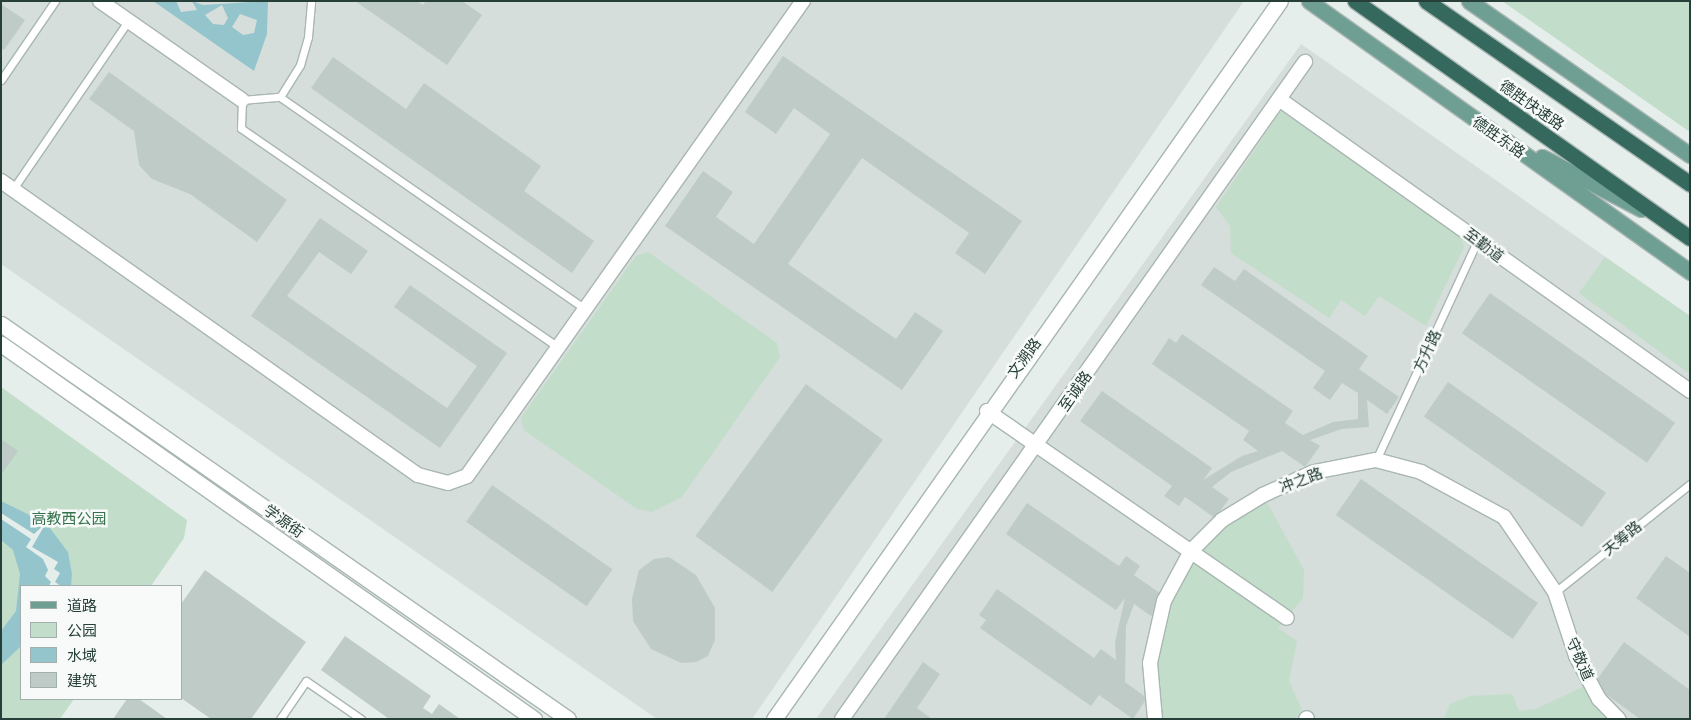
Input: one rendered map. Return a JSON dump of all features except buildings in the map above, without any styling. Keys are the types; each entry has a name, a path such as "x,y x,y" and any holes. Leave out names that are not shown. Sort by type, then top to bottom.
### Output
{"highway":[{"name":"德胜快速路","path":"1355,1 1690,238"},
{"name":"德胜快速路","path":"1426,1 1690,184"}],"main road":[{"name":"文溯路","path":"774,719 987,411 1280,1"},
{"name":"德胜东路","path":"1309,1 1690,272"},
{"path":"1469,1 1690,155"},
{"path":"1490,130 1672,226"},
{"name":"学源街","path":"1,324 568,719"},
{"name":"学源街","path":"1,344 534,719"}],"street":[{"path":"100,1 242,100"},
{"path":"1,181 418,475 448,482 467,476 803,1"},
{"name":"至诚路","path":"842,719 1037,446 1305,62"},
{"name":"至勤道","path":"1279,99 1690,391"},
{"path":"987,411 1286,618"},
{"name":"冲之路","path":"1155,719 1150,663 1164,601 1191,551 1222,520 1263,495 1314,472 1376,460 1421,472 1504,517 1555,592"},
{"name":"守敬道","path":"1555,592 1576,656 1599,699 1618,719"}],"lane":[{"path":"1,80 55,1"},
{"path":"280,97 300,65 308,37 311,1"},
{"path":"13,189 128,21"},
{"path":"558,347 242,128 242,100 280,97 585,309"},
{"name":"方升路","path":"1376,460 1478,241"},
{"name":"天筹路","path":"1555,592 1690,484"},
{"path":"280,719 306,681 361,719"}],"shaded area":[{"path":"1,1 1244,1 752,719 657,719 1,264"},
{"path":"1301,44 1690,316 1690,719 816,719"}],"green space":[{"path":"1502,1 1690,1 1690,132"},
{"path":"1281,111 1460,236 1464,247 1426,326 1379,296 1365,316 1341,300 1329,318 1231,253 1230,226 1216,207"},
{"path":"648,252 777,343 780,357 682,497 652,512 637,509 524,430 521,418 636,256"},
{"path":"1605,257 1690,316 1690,374 1579,293"},
{"name":"高教西公园","path":"1,387 187,520 184,538 152,585 20,585 20,700 73,700 60,719 1,719"},
{"path":"1263,495 1304,570 1303,598 1278,628 1297,641 1289,681 1302,710 1295,719 1155,719 1150,663 1164,601 1191,551"},
{"path":"1591,683 1618,719 1444,719 1450,704 1470,696 1512,694 1519,711 1536,709"}],"water":[{"path":"153,1 176,1 181,12 197,10 192,1 203,5 268,1 267,34 254,71","holes":["222,5 228,18 224,25 213,24 205,15","240,14 257,20 254,33 243,35 232,27"]},
{"path":"1,501 46,523 68,552 72,574 71,585 20,585 20,647 1,665 1,631 16,611 20,574 13,550 1,540"}],"pier":[{"path":"1,513 34,534 46,523 32,547 58,562 54,569 60,573 55,582 60,585 50,585 51,582 45,576 48,570 43,559 26,547 31,539 1,519"}]}
